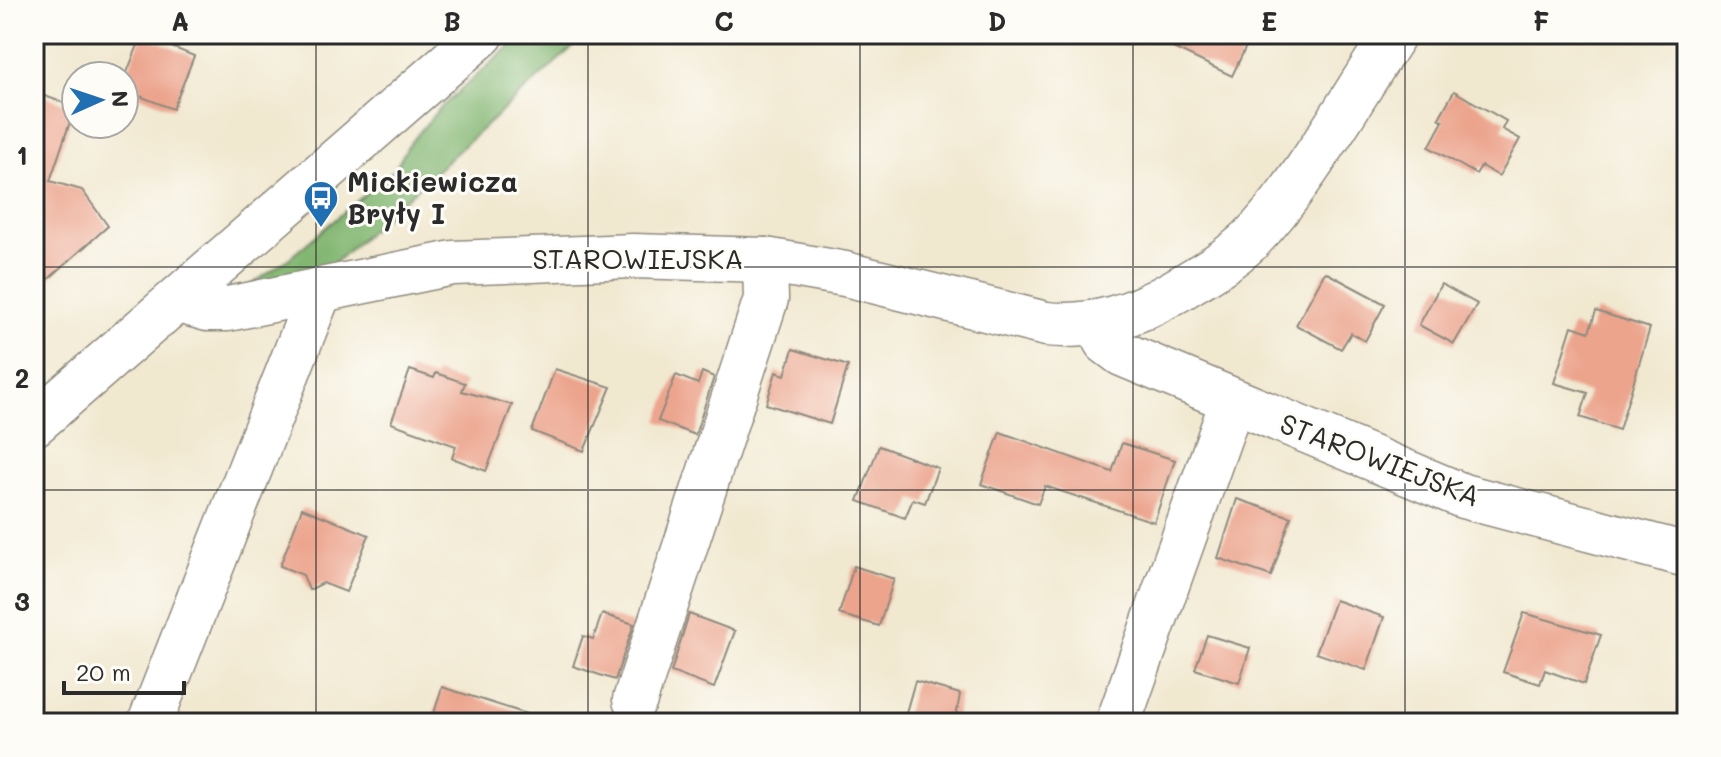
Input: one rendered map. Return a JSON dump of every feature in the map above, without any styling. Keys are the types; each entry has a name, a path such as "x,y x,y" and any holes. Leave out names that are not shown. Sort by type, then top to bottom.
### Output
{"street":[{"path":"34,424 179,301 482,34"},
{"name":"STAROWIEJSKA","path":"179,301 208,309 228,309 319,293 379,276 453,263 633,256 765,260 845,274 1046,324 1096,323 1149,306 1215,268 1249,240 1302,172 1394,34"},
{"path":"635,700 766,299 765,260"},
{"path":"150,723 319,293"},
{"name":"STAROWIEJSKA","path":"1096,323 1110,347 1232,402 1463,496 1687,555"},
{"path":"1118,723 1232,402"}],"green space":[{"path":"524,34 587,34 319,277 242,291 287,260 395,169 408,146 437,111"}],"building":[{"path":"1144,34 1252,34 1232,76"},
{"path":"142,35 194,56 173,109 140,96 140,60 132,60"},
{"path":"1454,91 1506,121 1502,129 1520,139 1499,176 1481,166 1476,174 1429,147 1443,121 1439,118"},
{"path":"34,92 60,102 60,140 64,140 50,181 82,190 108,226 34,292"},
{"path":"1325,272 1385,304 1365,341 1351,333 1341,349 1296,325"},
{"path":"1441,284 1477,304 1454,344 1419,325"},
{"path":"1596,311 1650,328 1619,430 1580,417 1588,393 1554,383 1572,326 1589,332"},
{"path":"793,349 848,366 830,424 766,404 776,372 785,375"},
{"path":"555,369 611,387 584,451 532,431"},
{"path":"410,370 434,378 436,373 465,383 462,391 512,405 486,471 452,458 456,446 391,423"},
{"path":"702,372 714,377 695,435 658,421 676,375 698,384"},
{"path":"1000,432 1112,472 1122,443 1175,460 1154,522 1045,486 1038,504 981,484"},
{"path":"879,446 938,468 925,503 913,499 905,518 858,501"},
{"path":"1237,499 1291,517 1271,576 1218,558"},
{"path":"302,508 369,535 346,592 323,583 309,590 303,575 280,566"},
{"path":"854,566 894,579 879,626 839,614"},
{"path":"1335,600 1384,617 1366,670 1316,653"},
{"path":"1524,613 1601,635 1584,684 1545,670 1540,684 1503,672"},
{"path":"602,614 634,624 615,680 573,666 583,636 593,639"},
{"path":"689,614 735,631 714,688 671,672"},
{"path":"1207,635 1250,648 1239,683 1195,669"},
{"path":"915,681 960,694 955,723 903,723"},
{"path":"442,687 533,716 532,723 431,723"}],"place":[{"name":"Mickiewicza Bryły I","path":"321,229"}]}
